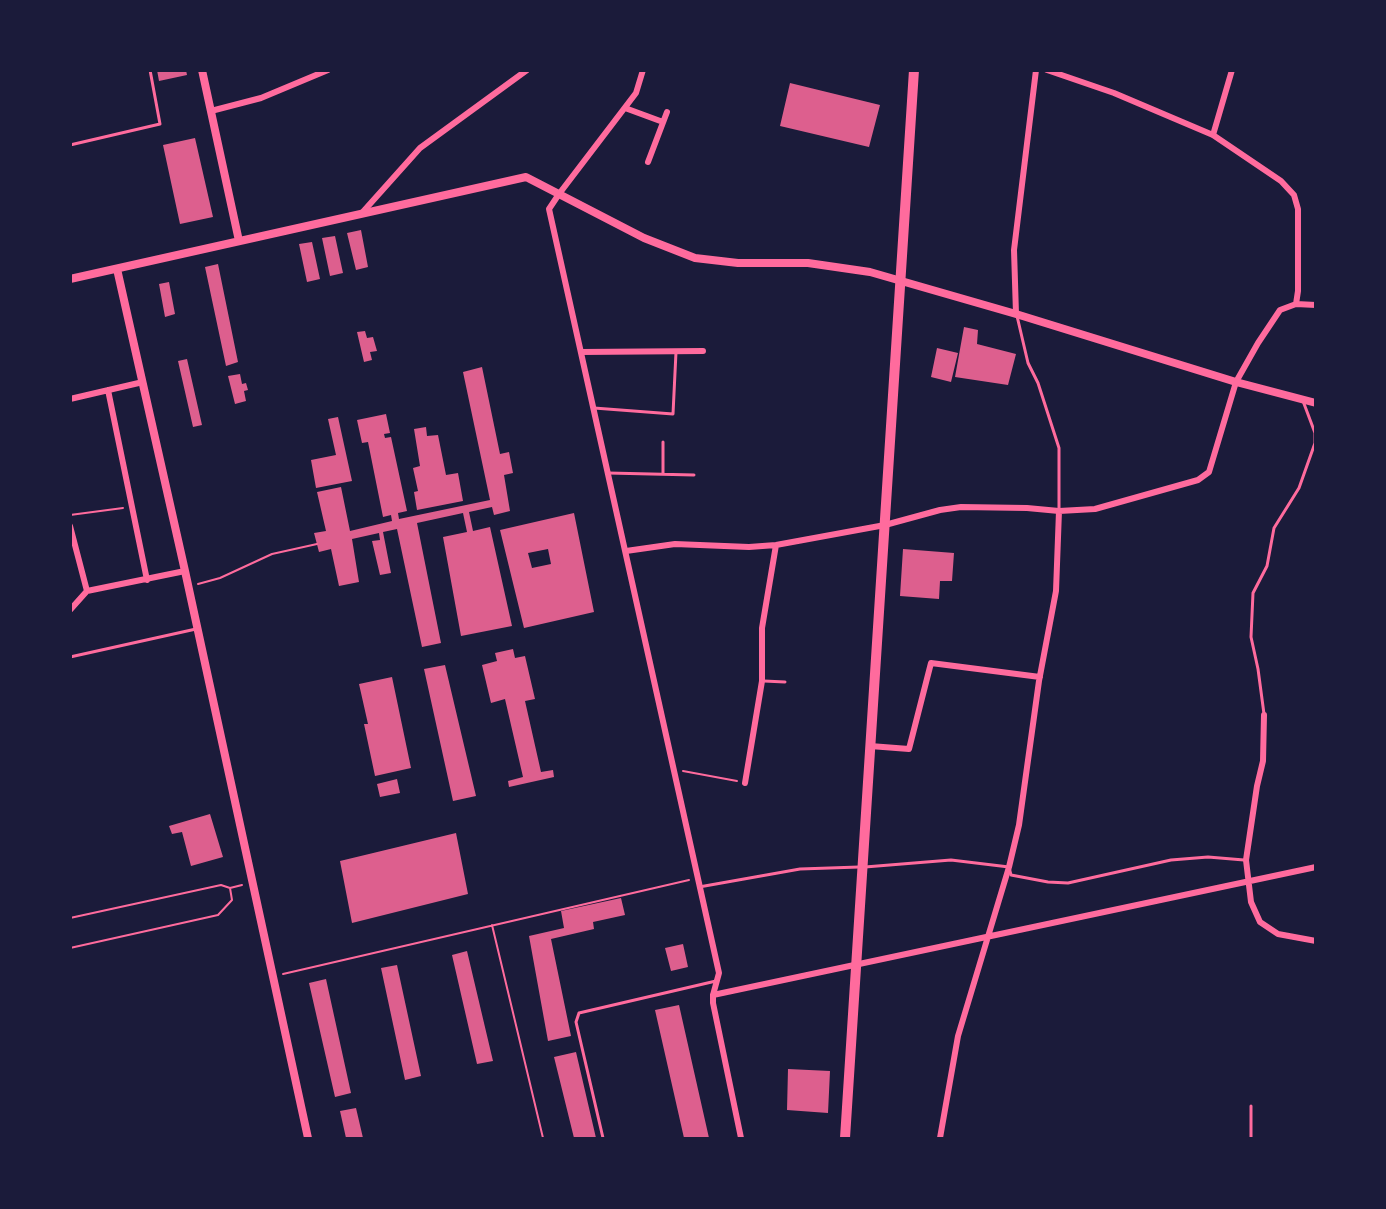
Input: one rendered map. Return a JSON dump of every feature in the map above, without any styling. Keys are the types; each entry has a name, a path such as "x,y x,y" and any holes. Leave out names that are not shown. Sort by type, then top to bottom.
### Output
{"main road":[{"path":"845,1138 914,70"}],"street":[{"path":"202,70 239,241"},
{"path":"211,111 261,98 328,70"},
{"path":"361,215 420,148 527,70"},
{"path":"643,70 636,93 549,209 719,974 712,995 741,1138"},
{"path":"1016,314 1014,250 1036,70"},
{"path":"1047,70 1114,93 1213,135 1281,181 1294,195 1298,209 1296,304"},
{"path":"1213,135 1232,70"},
{"path":"625,108 663,122"},
{"path":"648,162 667,111"},
{"path":"70,279 526,177 644,238 695,258 738,264 808,263 870,272 1316,404"},
{"path":"117,269 198,629 308,1138"},
{"path":"626,551 675,544 749,547 776,545 885,525 940,510 961,507 1059,511 1095,509 1197,480 1209,472 1236,382 1280,310 1296,304 1316,305"},
{"path":"581,352 703,351"},
{"path":"70,399 143,382"},
{"path":"108,390 147,580"},
{"path":"940,1138 957,1036 1010,867 1019,825 1040,677 1056,591 1059,511"},
{"path":"70,526 87,591"},
{"path":"745,783 762,681 762,628 776,545"},
{"path":"70,609 87,591 185,571"},
{"path":"870,746 909,749 931,663 1040,677"},
{"path":"1264,715 1263,760 1246,860 1251,902 1260,922 1278,934 1316,941"},
{"path":"712,995 1316,867"}],"lane":[{"path":"70,145 160,124 150,70"},
{"path":"1016,314 1028,363 1038,383 1059,448 1059,511"},
{"path":"594,408 673,414 676,352"},
{"path":"1264,715 1251,638 1253,593 1267,566 1274,528 1299,488 1314,443 1315,433 1303,400"},
{"path":"663,442 663,474"},
{"path":"608,473 694,475"},
{"path":"70,657 198,629"},
{"path":"762,681 785,682"},
{"path":"699,887 800,869 951,860 1010,867 1011,875 1068,883 1171,860 1208,857 1246,860"},
{"path":"603,1138 576,1023 579,1013 718,981"},
{"path":"1251,1106 1251,1138"}],"path":[{"path":"70,515 131,506"},
{"path":"196,584 220,578 272,554 317,544"},
{"path":"674,769 745,783"},
{"path":"272,977 492,924 698,878"},
{"path":"70,918 221,885 230,888 246,884"},
{"path":"70,948 218,915 232,900 230,888"},
{"path":"492,924 543,1138"}],"building":[{"path":"157,70 186,70 187,75 159,81"},
{"path":"790,83 880,105 869,147 780,126"},
{"path":"195,138 213,217 180,224 163,145"},
{"path":"361,230 368,267 356,270 347,233"},
{"path":"335,236 343,273 330,276 322,238"},
{"path":"312,242 320,279 307,282 299,244"},
{"path":"218,264 238,362 226,366 205,267"},
{"path":"169,282 175,314 165,317 159,284"},
{"path":"964,327 978,330 977,344 1016,354 1008,385 955,377"},
{"path":"365,331 367,338 373,337 377,351 370,352 372,360 364,362 357,332"},
{"path":"937,348 958,353 951,382 931,377"},
{"path":"187,359 202,425 193,427 178,361"},
{"path":"482,367 500,454 509,452 513,473 504,475 510,511 494,515 492,507 469,512 473,531 490,527 512,626 461,636 443,537 467,532 463,513 417,523 441,643 422,647 397,529 383,532 391,573 380,575 372,541 380,540 379,533 352,539 359,582 339,586 331,549 319,552 314,533 326,531 317,492 341,487 350,531 392,521 391,515 383,517 368,442 362,443 357,420 386,414 390,433 384,434 385,438 391,437 407,511 398,513 399,519 490,500 463,372"},
{"path":"240,374 242,384 246,383 248,390 244,391 246,401 235,404 228,376"},
{"path":"338,417 352,481 316,488 311,460 336,455 328,419"},
{"path":"426,427 427,436 438,435 446,475 458,473 463,501 417,510 414,492 418,491 413,468 420,466 414,429"},
{"path":"574,513 594,612 524,628 500,530","holes":["548,549 551,564 532,568 528,553"]},
{"path":"903,549 954,553 952,581 940,581 939,599 900,596"},
{"path":"513,649 515,658 525,656 535,699 525,701 541,772 553,770 554,777 509,787 508,781 523,777 505,699 491,703 482,665 497,661 495,653"},
{"path":"445,665 476,796 453,801 424,669"},
{"path":"392,677 411,768 375,776 364,724 368,724 359,684"},
{"path":"397,779 400,793 380,797 377,784"},
{"path":"210,814 223,857 191,866 182,832 172,834 169,826"},
{"path":"456,833 468,894 352,923 340,861"},
{"path":"621,898 625,915 593,922 594,929 551,939 571,1036 548,1041 529,936 564,928 561,911"},
{"path":"683,944 688,967 671,971 665,948"},
{"path":"467,951 493,1061 477,1064 452,955"},
{"path":"397,965 421,1076 405,1080 381,968"},
{"path":"326,979 351,1093 335,1097 309,983"},
{"path":"679,1005 709,1138 684,1138 655,1010"},
{"path":"576,1052 596,1138 574,1138 554,1057"},
{"path":"788,1069 830,1071 828,1113 787,1110"},
{"path":"356,1108 363,1138 346,1138 340,1111"}]}
